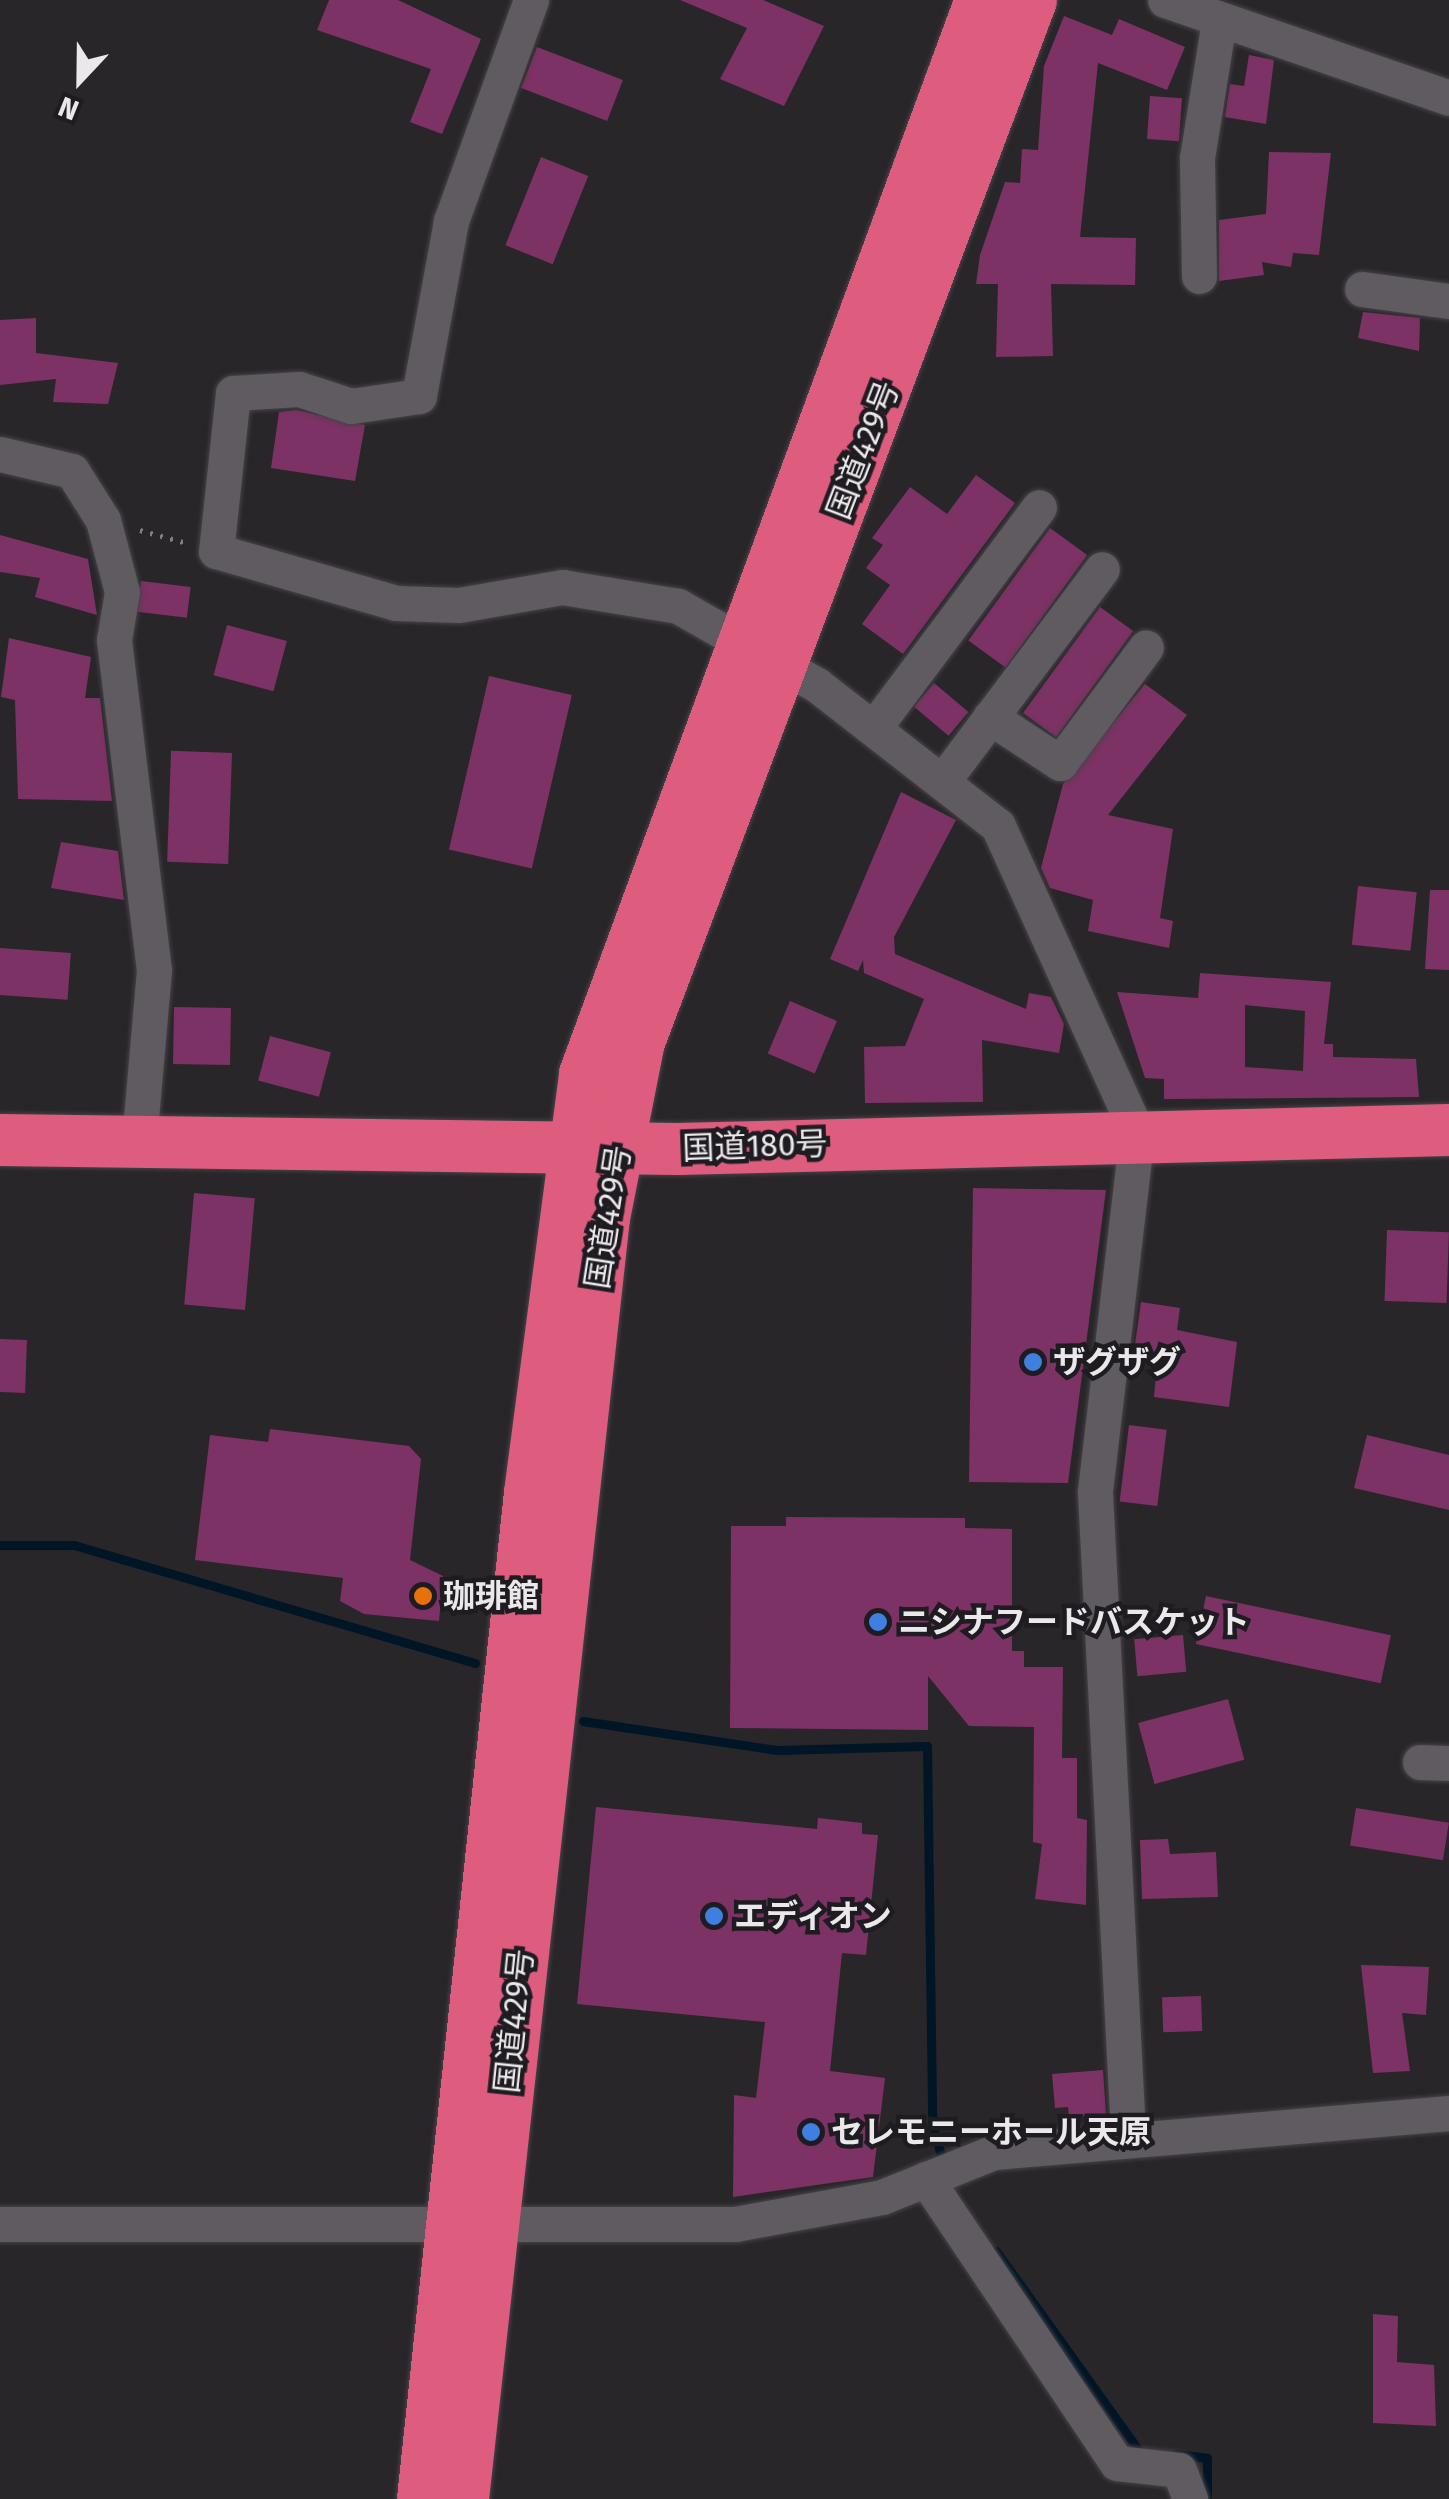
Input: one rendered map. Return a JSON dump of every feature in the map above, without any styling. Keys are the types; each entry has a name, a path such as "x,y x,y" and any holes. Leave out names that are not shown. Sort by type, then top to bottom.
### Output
{"highway":[{"name":"国道429号","path":"766,653 981,0"},
{"name":"国道429号","path":"424,2499 471,2228 596,1148 586,1074 766,653 1031,0"},
{"name":"国道180号","path":"0,1140 596,1148 1137,1133 1449,1130"},
{"name":"国道429号","path":"462,2499 471,2228"}],"street":[{"path":"531,0 452,221 420,396 351,406 300,388 234,392 216,550 396,603 618,589 678,606 766,653 876,725 945,778 998,826 1137,1133 1095,1493 1128,2134"},
{"path":"1165,0 1449,98"},
{"path":"1199,276 1196,158 1219,21"},
{"path":"1362,289 1449,300"},
{"path":"0,454 72,471 103,520 122,592 114,640 154,970 139,1142"},
{"path":"876,725 1039,508"},
{"path":"945,778 1102,569"},
{"path":"990,717 1060,762 1146,647"},
{"path":"0,2224 471,2228 735,2224 882,2197 994,2152 1128,2134 1449,2113"},
{"path":"939,2174 1117,2462 1179,2470 1190,2499"}],"path":[{"path":"103,520 216,550"}],"building":[{"path":"329,0 398,0 481,39 442,134 410,122 431,69 317,30"},
{"path":"680,0 763,0 824,26 784,106 720,79 747,28"},
{"path":"1064,16 1112,35 1119,19 1185,47 1167,90 1098,63 1080,237 1136,238 1135,285 1051,284 1053,356 996,357 998,284 976,284 980,255 1005,182 1020,183 1022,149 1038,150 1044,66"},
{"path":"537,47 623,80 607,121 521,88"},
{"path":"1249,55 1274,60 1266,124 1225,117 1230,84 1244,86"},
{"path":"1150,96 1182,98 1179,141 1147,139"},
{"path":"1269,152 1331,153 1319,255 1293,253 1291,267 1262,262 1264,275 1219,281 1219,220 1266,214"},
{"path":"541,157 588,176 553,264 505,245"},
{"path":"1363,312 1420,318 1419,351 1358,338"},
{"path":"36,318 36,353 118,363 108,404 53,402 56,379 0,385 0,320"},
{"path":"296,410 365,425 355,481 271,468 279,412"},
{"path":"976,475 1015,503 903,654 862,624 890,585 866,568 883,545 872,538 910,487 947,514"},
{"path":"1050,528 1087,555 1006,667 968,640"},
{"path":"0,535 88,559 97,615 35,597 40,578 0,572"},
{"path":"141,581 191,587 187,618 137,612"},
{"path":"1100,607 1133,631 1056,737 1023,713"},
{"path":"227,625 287,641 273,691 214,675"},
{"path":"9,638 91,657 85,698 100,698 112,801 18,799 15,700 1,697"},
{"path":"489,676 572,695 532,869 449,849"},
{"path":"934,683 968,712 949,736 914,707"},
{"path":"1145,684 1187,715 1108,815 1173,829 1160,918 1173,921 1169,948 1088,931 1093,900 1050,888 1041,868 1063,784"},
{"path":"171,751 232,753 228,864 167,862"},
{"path":"901,792 956,820 894,937 895,954 1026,1009 1029,993 1051,997 1064,1024 1059,1053 982,1040 983,1102 865,1103 864,1047 905,1046 924,999 864,973 863,960 858,971 830,959"},
{"path":"61,842 118,851 124,900 51,888"},
{"path":"1358,886 1417,892 1411,951 1352,945"},
{"path":"1430,890 1449,890 1449,970 1425,969"},
{"path":"0,948 71,953 68,1000 0,995"},
{"path":"1200,973 1331,982 1324,1044 1333,1044 1333,1057 1416,1059 1419,1097 1164,1099 1164,1079 1145,1078 1117,992 1198,998","holes":["1245,1005 1305,1011 1303,1071 1245,1067"]},
{"path":"790,1001 837,1021 815,1073 768,1053"},
{"path":"174,1007 231,1008 230,1065 173,1064"},
{"path":"270,1036 331,1052 319,1097 258,1080"},
{"path":"973,1188 1106,1190 1068,1483 969,1482"},
{"path":"194,1193 255,1198 245,1310 184,1305"},
{"path":"1387,1230 1449,1232 1446,1303 1385,1301"},
{"path":"1141,1302 1180,1308 1177,1330 1237,1342 1229,1407 1154,1397 1157,1362 1133,1358"},
{"path":"0,1339 27,1340 25,1393 0,1392"},
{"path":"1129,1425 1167,1430 1157,1506 1120,1501"},
{"path":"270,1429 409,1446 421,1459 410,1560 443,1576 439,1621 364,1614 340,1601 343,1578 195,1560 210,1435 268,1442"},
{"path":"1367,1435 1449,1455 1449,1510 1354,1488"},
{"path":"786,1517 965,1518 965,1528 1012,1529 1012,1651 1024,1651 1024,1667 1063,1667 1062,1758 1077,1758 1077,1818 1087,1820 1086,1905 1035,1899 1042,1844 1033,1842 1034,1727 969,1726 928,1676 928,1730 730,1728 731,1526 786,1526"},
{"path":"1206,1596 1391,1635 1381,1683 1196,1644"},
{"path":"1183,1635 1186,1672 1137,1676 1134,1639"},
{"path":"1228,1699 1244,1760 1154,1784 1138,1723"},
{"path":"596,1807 817,1829 818,1818 862,1823 862,1834 878,1835 866,1955 842,1953 830,2071 885,2078 873,2177 733,2197 734,2095 756,2098 765,2022 577,2004"},
{"path":"1356,1808 1449,1823 1443,1860 1350,1846"},
{"path":"1168,1839 1170,1854 1216,1852 1218,1897 1142,1899 1140,1840"},
{"path":"1361,1965 1429,1967 1426,2015 1402,2013 1410,2071 1373,2073"},
{"path":"1201,1996 1202,2031 1163,2032 1162,1997"},
{"path":"1103,2070 1106,2114 1069,2117 1068,2107 1055,2108 1052,2074"},
{"path":"1373,2314 1398,2316 1397,2362 1434,2365 1436,2426 1373,2423"}],"waterway":[{"path":"0,1545 74,1545 475,1663"},
{"path":"583,1721 777,1750 927,1746 932,2123 944,2166"},
{"path":"996,2251 1140,2452"},
{"path":"1176,2454 1207,2458 1207,2499"}],"place":[{"name":"ザグザグ","path":"1033,1362"},
{"name":"珈琲館","path":"423,1596"},
{"name":"ニシナフードバスケット","path":"878,1622"},
{"name":"エディオン","path":"714,1916"},
{"name":"セレモニーホール天原","path":"811,2132"}]}
